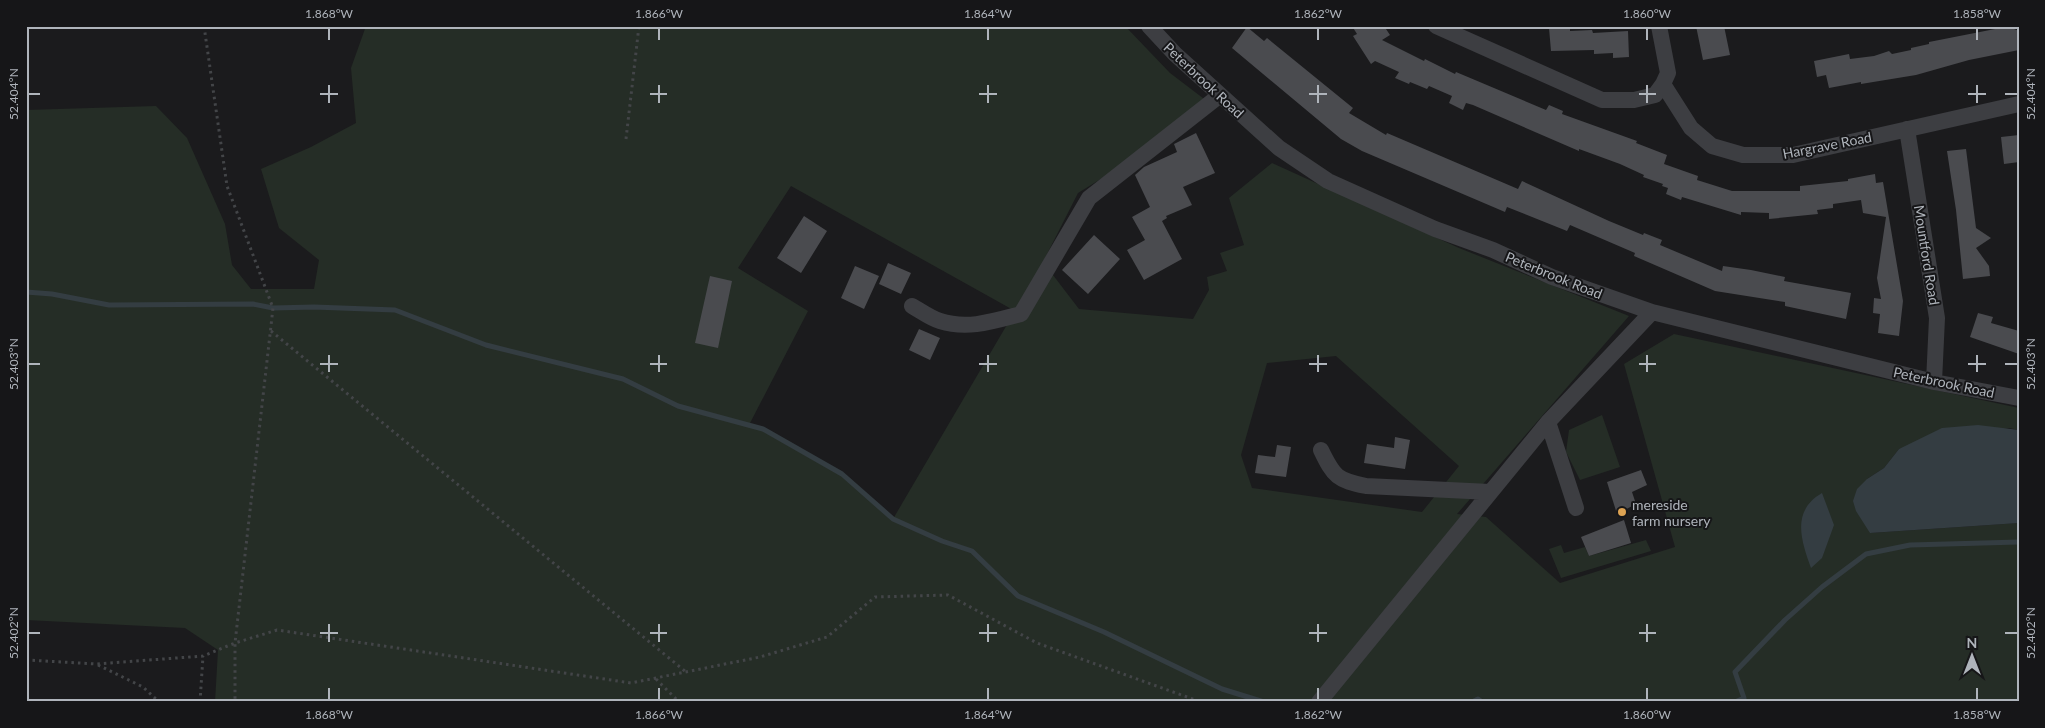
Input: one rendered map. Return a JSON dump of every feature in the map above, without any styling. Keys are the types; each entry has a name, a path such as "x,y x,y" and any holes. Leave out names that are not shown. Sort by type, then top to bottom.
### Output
{"street":[{"name":"Peterbrook Road","path":"1149,26 1219,96 1279,148 1328,181 1435,229 1493,250 1552,277 1652,312 1934,382 2019,398"},
{"path":"1436,26 1602,100 1634,100 1655,95 1668,74 1659,26"},
{"name":"Hargrave Road","path":"1663,84 1691,128 1712,146 1744,155 1793,154 2019,104"},
{"path":"912,306 939,320 962,326 988,323 1021,314 1089,198 1219,96"},
{"name":"Mountford Road","path":"1907,129 1937,318 1934,382"},
{"path":"1319,702 1548,422 1652,312"},
{"path":"1548,422 1576,508"},
{"path":"1321,450 1329,467 1339,479 1349,483 1366,486 1490,492"}],"path":[{"path":"204,26 227,186 272,308 235,642 235,702"},
{"path":"626,139 639,26"},
{"path":"270,331 686,672"},
{"path":"26,660 97,664 203,656 235,642 276,630 631,683 760,656 827,637 875,597 948,595 1037,643 1201,702"},
{"path":"200,702 203,656"},
{"path":"97,664 143,687 158,702"},
{"path":"656,678 678,702"}],"shaded area":[{"path":"366,26 1125,26 1170,73 1216,108 1078,193 1043,262 1079,309 1193,319 1209,290 1207,277 1227,271 1220,253 1244,245 1229,198 1272,163 1459,248 1629,316 1457,514 1486,517 1560,583 1675,547 1624,364 1674,334 2019,408 2019,430 2009,428 1899,449 1884,468 1867,479 1870,533 2019,523 2019,702 215,702 218,650 185,628 26,620 26,110 156,106 187,138 225,224 232,265 251,289 314,289 319,260 279,228 261,169 311,147 356,123 351,68","holes":["791,186 1015,311 893,519 842,474 763,429 749,425 808,311 738,268","1336,356 1459,466 1422,512 1252,488 1241,455 1267,363"]},
{"path":"1602,415 1620,467 1580,480 1566,452 1569,430"},
{"path":"1978,425 2019,430 2019,523 1870,533 1856,511 1853,501 1857,489 1867,479 1884,468 1899,449 1942,428"},
{"path":"1822,493 1834,525 1822,558 1811,568 1802,537 1802,517 1812,500"},
{"path":"1646,540 1651,551 1561,578 1549,549 1561,545 1564,553 1585,547 1589,556"}],"building":[{"path":"1352,26 1384,26 1390,35 1382,40 1424,61 1425,59 1455,74 1456,72 1546,110 1549,105 1563,111 1562,114 1637,141 1636,143 1667,155 1664,164 1698,176 1697,180 1732,191 1800,191 1800,186 1848,181 1848,179 1875,174 1876,183 1883,182 1903,301 1899,336 1878,333 1880,314 1873,313 1874,298 1881,299 1877,278 1886,217 1863,213 1861,200 1833,204 1833,208 1817,210 1818,214 1769,219 1769,213 1741,212 1741,215 1682,197 1681,200 1666,194 1668,188 1662,186 1663,184 1643,177 1644,175 1620,164 1579,149 1579,151 1473,105 1466,103 1463,110 1449,103 1452,96 1429,86 1427,89 1395,78 1399,72 1375,61 1371,64 1353,36 1357,34"},
{"path":"1696,26 1724,26 1730,55 1703,60"},
{"path":"1996,26 2007,26 2019,31 2019,50 1969,60 1916,75 1861,84 1861,82 1829,88 1826,75 1817,77 1814,61 1849,54 1850,59 1874,56 1889,51 1892,54 1911,50 1911,48 1929,44 1929,42 1995,29"},
{"path":"1247,27 1264,41 1267,38 1353,108 1349,113 1386,135 1387,133 1518,189 1522,181 1609,221 1643,235 1644,233 1662,240 1660,245 1722,271 1723,266 1751,270 1785,277 1784,281 1851,293 1846,319 1785,306 1785,302 1715,291 1634,256 1635,253 1570,225 1567,231 1507,207 1505,212 1362,151 1341,139 1232,48"},
{"path":"1570,27 1570,31 1592,30 1593,33 1628,31 1629,57 1613,58 1613,53 1594,54 1594,50 1551,51 1549,28"},
{"path":"1196,133 1215,173 1183,187 1192,205 1166,216 1167,218 1162,221 1182,259 1144,280 1127,250 1145,240 1132,217 1150,207 1135,175 1144,167 1177,152 1174,144"},
{"path":"2019,135 2019,162 2004,164 2001,137"},
{"path":"1966,149 1976,228 1991,238 1976,248 1989,266 1990,276 1963,279 1956,210 1947,151"},
{"path":"804,216 827,231 801,273 777,258"},
{"path":"1094,235 1120,259 1088,294 1062,270"},
{"path":"888,263 911,273 901,294 879,284"},
{"path":"855,266 879,276 864,309 841,298"},
{"path":"710,276 732,281 718,348 695,343"},
{"path":"1978,313 1993,317 1991,323 2019,331 2019,354 1970,337"},
{"path":"919,329 940,338 930,360 909,350"},
{"path":"1395,437 1410,440 1405,469 1364,463 1367,444 1394,448"},
{"path":"1277,445 1291,447 1286,477 1255,473 1258,455 1275,457"},
{"path":"1641,470 1647,485 1632,492 1636,504 1617,514 1607,482"},
{"path":"1624,520 1631,543 1589,556 1581,537"}],"waterway":[{"path":"26,292 52,294 109,305 253,304 273,308 314,307 395,310 486,345 623,379 678,406 763,429 842,474 893,519 942,541 972,551 1018,596 1104,632 1222,689 1264,702"},
{"path":"1735,702 1744,698 1735,672 1785,620 1822,587 1866,554 1910,545 2019,542"},
{"path":"1472,702 1478,699 1482,702"}],"place":[{"name":"mereside farm nursery","path":"1622,512"}]}
